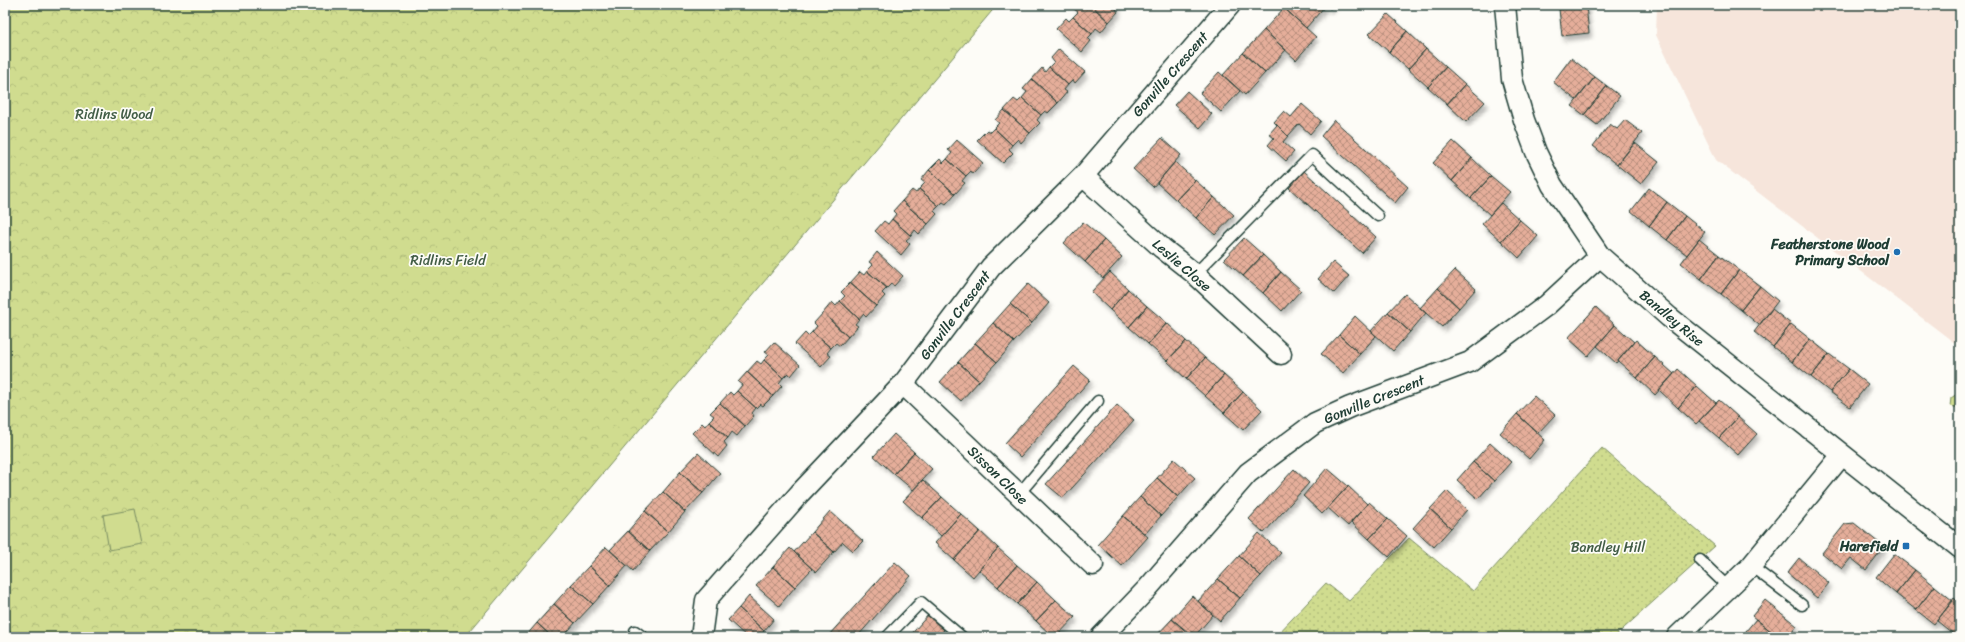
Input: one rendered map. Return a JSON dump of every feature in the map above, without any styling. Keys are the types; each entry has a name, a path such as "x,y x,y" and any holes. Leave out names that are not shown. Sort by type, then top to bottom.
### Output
{"street":[{"name":"Gonville Crescent","path":"701,637 706,600 800,493 903,384 991,267 1083,176 1230,5"},
{"name":"Bandley Rise","path":"1505,5 1512,79 1524,120 1536,152 1552,185 1600,256 1669,317 1960,548"},
{"name":"Leslie Close","path":"1083,176 1162,248 1195,274 1281,354"},
{"name":"Gonville Crescent","path":"1101,637 1147,588 1248,473 1316,423 1350,407 1470,362 1546,306 1600,256"},
{"name":"Sisson Close","path":"903,384 1093,565"},
{"path":"1678,637 1751,566 1842,455"}],"lane":[{"path":"1195,274 1312,155 1378,216"},
{"path":"1018,495 1098,401"},
{"path":"1700,560 1729,588"},
{"path":"1751,566 1802,605"},
{"path":"887,637 921,602 962,637"}],"shaded area":[{"name":"Featherstone Wood Primary School","path":"1657,5 1960,5 1960,343 1956,344 1716,160 1656,35"}],"green space":[{"name":"Ridlins Field","path":"5,5 997,5 465,637 5,637"},
{"path":"1960,392 1960,408 1950,406 1951,398"},
{"name":"Bandley Hill","path":"1602,448 1715,546 1614,637 1275,637 1326,583 1349,601 1409,538 1473,591"},
{"path":"135,509 142,544 109,550 103,515"}],"building":[{"path":"1078,5 1091,5 1109,22 1101,32 1096,28 1092,34 1073,17 1078,12 1074,9"},
{"path":"1091,5 1119,5 1116,9 1118,12 1109,22"},
{"path":"1287,5 1326,5 1306,28 1284,8"},
{"path":"1326,5 1334,5 1330,9"},
{"path":"1559,5 1586,5 1586,6 1559,9"},
{"path":"1586,6 1589,33 1562,36 1559,9"},
{"path":"1284,8 1316,37 1296,60 1264,30"},
{"path":"1388,14 1407,31 1389,52 1369,34"},
{"path":"1073,17 1092,34 1088,38 1091,41 1082,52 1056,29 1066,18 1069,21"},
{"path":"1264,30 1286,50 1265,73 1243,53"},
{"path":"1407,31 1426,49 1408,69 1389,52"},
{"path":"1059,49 1085,72 1075,83 1073,80 1068,85 1049,67 1054,62 1051,58"},
{"path":"1426,49 1446,67 1428,87 1408,69"},
{"path":"1243,53 1265,73 1245,95 1223,75"},
{"path":"1571,58 1595,77 1576,100 1553,82"},
{"path":"1049,67 1068,85 1064,90 1067,92 1058,103 1032,79 1042,68 1045,72"},
{"path":"1446,67 1465,84 1447,104 1428,87"},
{"path":"1219,72 1240,91 1221,112 1200,93"},
{"path":"1595,77 1607,86 1584,115 1572,106"},
{"path":"1032,79 1058,103 1048,113 1045,111 1041,115 1022,98 1027,92 1023,89"},
{"path":"1465,84 1485,102 1466,122 1447,104"},
{"path":"1607,86 1620,96 1597,125 1584,115"},
{"path":"1187,91 1212,114 1200,128 1174,105"},
{"path":"1022,98 1041,115 1037,120 1040,123 1030,133 1004,110 1014,99 1018,102"},
{"path":"1302,104 1321,121 1310,134 1299,124 1288,136 1274,122 1284,111 1291,117"},
{"path":"1004,110 1030,133 1021,143 1018,139 1012,145 994,128 999,123 995,120"},
{"path":"1334,120 1408,187 1395,203 1321,136"},
{"path":"1625,120 1642,133 1617,165 1593,146 1610,124 1617,129"},
{"path":"1277,125 1288,136 1283,142 1294,152 1286,161 1268,145 1274,138 1269,134"},
{"path":"994,128 1012,145 1009,149 1013,153 1003,163 977,140 987,130 990,132"},
{"path":"1162,138 1181,155 1153,187 1133,169"},
{"path":"957,140 983,163 973,174 971,171 966,176 947,159 952,153 948,150"},
{"path":"1453,141 1472,158 1452,181 1433,163"},
{"path":"1635,143 1659,162 1641,184 1617,165"},
{"path":"1472,158 1491,176 1471,198 1452,181"},
{"path":"940,159 943,163 947,159 966,176 962,181 965,183 955,194 929,170"},
{"path":"1175,162 1195,180 1176,200 1157,183"},
{"path":"929,170 955,194 946,204 943,202 939,206 919,189 925,183 921,180"},
{"path":"1304,171 1376,237 1362,253 1289,188"},
{"path":"1491,176 1510,192 1490,215 1471,198"},
{"path":"1195,180 1214,197 1196,218 1176,200"},
{"path":"1649,188 1667,202 1649,226 1631,211"},
{"path":"919,189 939,206 934,211 937,214 928,224 902,201 912,190 916,193"},
{"path":"1214,197 1234,215 1215,235 1196,218"},
{"path":"902,201 928,224 919,234 915,230 911,236 892,219 896,214 893,211"},
{"path":"1667,202 1685,216 1667,240 1649,226"},
{"path":"1501,203 1520,220 1501,241 1482,224"},
{"path":"1685,216 1705,232 1687,255 1667,240"},
{"path":"892,219 911,236 906,240 910,244 901,255 875,231 884,221 888,224"},
{"path":"1520,220 1538,236 1519,258 1501,241"},
{"path":"1083,222 1104,240 1085,262 1064,243"},
{"path":"1244,238 1263,255 1243,276 1224,259"},
{"path":"1699,239 1719,255 1701,279 1681,263"},
{"path":"1104,240 1122,257 1103,278 1085,262"},
{"path":"877,252 903,276 894,286 891,284 887,288 867,271 873,265 869,262"},
{"path":"1263,255 1281,272 1263,293 1243,276"},
{"path":"1719,255 1739,270 1721,294 1701,279"},
{"path":"1333,262 1349,276 1334,293 1318,279"},
{"path":"1455,270 1476,289 1459,308 1438,288"},
{"path":"1739,270 1760,286 1741,310 1721,294"},
{"path":"867,271 887,288 882,293 885,296 876,306 850,283 860,272 864,275"},
{"path":"1110,272 1128,289 1110,310 1091,292"},
{"path":"1281,272 1301,290 1282,311 1263,293"},
{"path":"850,283 876,306 866,317 863,314 859,319 840,301 845,296 841,292"},
{"path":"1028,284 1049,303 1032,323 1010,304"},
{"path":"1760,286 1778,301 1759,325 1741,310"},
{"path":"1438,288 1459,308 1442,327 1420,308"},
{"path":"1128,289 1147,306 1129,327 1110,310"},
{"path":"1405,294 1426,313 1410,332 1388,312"},
{"path":"840,301 859,319 855,324 858,326 848,337 823,313 832,302 836,306"},
{"path":"1010,304 1032,323 1014,342 993,323"},
{"path":"1147,306 1167,323 1148,344 1129,327"},
{"path":"1596,307 1615,325 1588,356 1568,338"},
{"path":"1772,309 1791,324 1773,347 1754,332"},
{"path":"1388,312 1410,332 1393,351 1371,331"},
{"path":"823,313 848,337 840,346 836,343 831,348 812,332 817,326 814,323"},
{"path":"1355,316 1376,336 1360,354 1339,335"},
{"path":"993,323 1014,342 997,362 975,343"},
{"path":"1167,323 1186,341 1167,361 1148,344"},
{"path":"1791,324 1810,339 1792,362 1773,347"},
{"path":"1615,325 1634,342 1616,363 1597,346"},
{"path":"812,332 831,348 827,353 831,356 821,367 795,344 805,333 808,336"},
{"path":"1339,335 1360,354 1343,373 1321,354"},
{"path":"1810,339 1829,354 1811,377 1792,362"},
{"path":"1636,340 1655,357 1637,378 1618,361"},
{"path":"1186,341 1205,358 1186,379 1167,361"},
{"path":"774,342 800,365 791,376 788,373 783,378 764,360 769,355 765,352"},
{"path":"975,343 997,362 979,381 958,362"},
{"path":"1829,354 1849,369 1830,392 1811,377"},
{"path":"1655,357 1674,374 1655,395 1637,378"},
{"path":"1205,358 1224,375 1205,396 1186,379"},
{"path":"764,360 783,378 779,383 782,386 773,396 747,372 757,361 761,364"},
{"path":"958,362 979,381 961,401 940,382"},
{"path":"1074,366 1090,380 1020,457 1005,443"},
{"path":"1678,369 1697,386 1678,408 1659,390"},
{"path":"1849,369 1868,384 1850,407 1830,392"},
{"path":"747,372 773,396 763,406 760,404 756,408 737,391 742,385 738,382"},
{"path":"1224,375 1243,392 1224,413 1205,396"},
{"path":"1697,386 1716,403 1696,424 1678,408"},
{"path":"737,391 756,408 752,413 754,416 745,426 720,403 730,392 733,395"},
{"path":"1243,392 1262,410 1243,430 1224,413"},
{"path":"1534,396 1555,415 1538,433 1517,414"},
{"path":"1719,400 1738,417 1719,438 1699,421"},
{"path":"720,403 745,426 737,436 732,432 728,438 709,421 714,416 710,413"},
{"path":"1117,405 1134,420 1063,498 1046,484"},
{"path":"1517,414 1545,440 1529,459 1500,433"},
{"path":"1738,417 1757,434 1738,455 1719,438"},
{"path":"709,421 728,438 724,442 727,446 718,457 692,433 702,423 705,426"},
{"path":"894,434 914,452 894,474 874,456"},
{"path":"1490,443 1511,462 1494,481 1473,462"},
{"path":"914,452 932,469 913,490 894,474"},
{"path":"698,453 720,473 703,493 680,472"},
{"path":"1174,459 1195,478 1178,497 1157,478"},
{"path":"1473,462 1494,481 1478,499 1457,480"},
{"path":"1327,468 1348,486 1322,514 1303,496"},
{"path":"1294,469 1309,483 1264,533 1249,519"},
{"path":"680,472 703,493 685,512 663,492"},
{"path":"1157,478 1178,497 1161,516 1140,497"},
{"path":"923,480 942,497 922,518 903,501"},
{"path":"1348,486 1367,504 1348,526 1328,508"},
{"path":"1447,491 1467,510 1451,528 1430,509"},
{"path":"663,492 685,512 668,532 645,511"},
{"path":"942,497 961,514 941,536 922,518"},
{"path":"1140,497 1161,516 1145,534 1123,516"},
{"path":"1369,502 1388,519 1369,539 1351,522"},
{"path":"1430,509 1451,528 1434,547 1413,528"},
{"path":"645,511 668,532 650,551 628,531"},
{"path":"830,511 863,541 853,551 843,542 834,552 812,532"},
{"path":"961,514 980,531 954,560 935,543"},
{"path":"1123,516 1148,537 1122,566 1098,544"},
{"path":"1388,519 1407,536 1389,557 1369,539"},
{"path":"1854,523 1884,547 1866,570 1851,558 1842,569 1822,553 1845,524"},
{"path":"628,531 650,551 633,571 610,550"},
{"path":"980,531 998,548 973,577 954,560"},
{"path":"812,532 834,552 816,572 794,552"},
{"path":"1259,533 1281,553 1261,576 1239,556"},
{"path":"606,547 627,566 610,585 589,566"},
{"path":"790,548 812,569 795,587 773,567"},
{"path":"998,548 1017,565 998,587 979,570"},
{"path":"1894,554 1915,570 1896,594 1876,577"},
{"path":"1239,556 1261,576 1240,598 1218,579"},
{"path":"1799,558 1829,583 1817,598 1787,573"},
{"path":"895,562 911,576 857,637 827,637"},
{"path":"1017,565 1037,582 1017,604 998,587"},
{"path":"589,566 610,585 593,604 571,585"},
{"path":"773,567 795,587 779,606 756,586"},
{"path":"1915,570 1935,586 1916,610 1896,594"},
{"path":"1218,579 1240,598 1220,621 1198,601"},
{"path":"1037,582 1056,600 1036,621 1017,604"},
{"path":"571,585 593,604 575,623 554,604"},
{"path":"1935,586 1953,601 1934,624 1916,610"},
{"path":"749,596 774,619 764,631 739,608"},
{"path":"1192,596 1213,615 1194,637 1172,619"},
{"path":"1954,598 1960,603 1960,633 1957,637 1937,621"},
{"path":"1056,600 1075,617 1056,637 1053,637 1036,621"},
{"path":"1765,600 1797,626 1788,637 1778,637 1752,616"},
{"path":"554,604 575,623 563,637 552,637 537,623"},
{"path":"739,608 764,631 758,637 747,637 728,620"},
{"path":"928,615 944,630 937,637 909,637"},
{"path":"1172,619 1192,637 1155,637"},
{"path":"1756,619 1778,637 1741,637"},
{"path":"537,623 552,637 525,637"}],"place":[{"name":"Featherstone Wood Primary School","path":"1897,252"},
{"name":"Harefield","path":"1906,546"}],"park label":[{"name":"Ridlins Wood","path":"114,114"}]}
